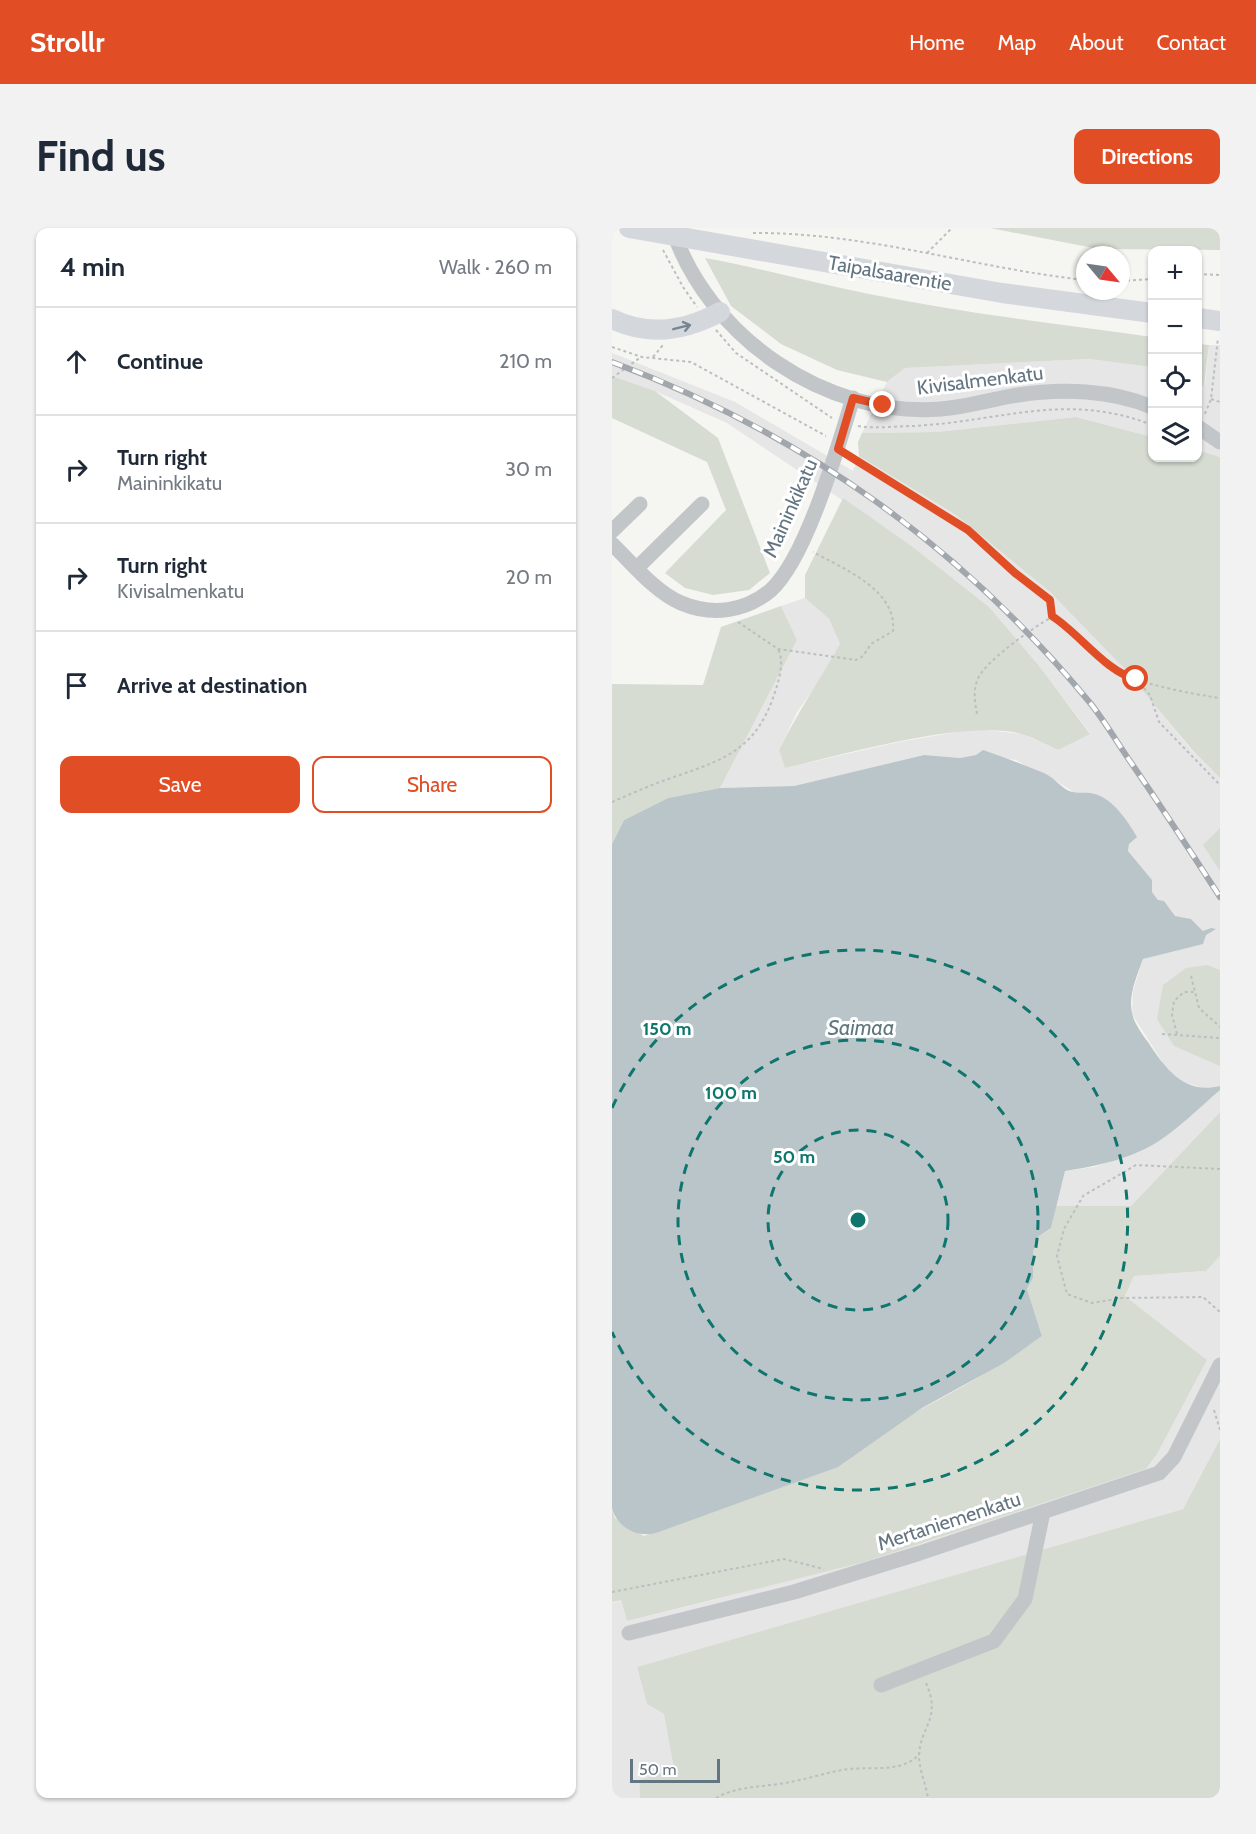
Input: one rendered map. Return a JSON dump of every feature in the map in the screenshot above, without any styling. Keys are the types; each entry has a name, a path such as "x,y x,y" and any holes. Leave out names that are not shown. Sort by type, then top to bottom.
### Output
{"main road":[{"name":"Taipalsaarentie","path":"636,229 1002,293 1148,312"},
{"path":"612,319 640,329 659,331 677,329 713,316"},
{"path":"1202,320 1219,329"}],"street":[{"name":"Kivisalmenkatu","path":"672,228 713,316 787,369 833,392 912,409 940,409 1019,395 1085,392 1124,398 1148,406"},
{"name":"Maininkikatu","path":"612,541 663,592 680,602 718,611 733,609 761,597 772,588 789,566 845,447 854,427 853,398"},
{"path":"1202,430 1220,442"},
{"path":"612,541 640,504"},
{"path":"638,568 702,504"},
{"name":"Mertaniemenkatu","path":"629,1633 794,1592 1159,1473 1174,1457 1220,1365"},
{"path":"881,1685 994,1641 1025,1599 1043,1512"}],"path":[{"path":"927,253 952,228"},
{"path":"752,233 829,238 1076,278"},
{"path":"662,248 683,287 713,316 736,353 826,416 854,427 948,424 1044,408 1069,408 1124,416 1148,424"},
{"path":"1202,274 1220,275"},
{"path":"1130,280 1148,279"},
{"path":"1202,418 1211,399 1219,329"},
{"path":"612,347 642,357 691,362 845,447 968,530 1015,573 1050,600 1052,616 1069,627 1113,669 1136,679 1220,698"},
{"path":"612,378 642,357"},
{"path":"1211,399 1220,402"},
{"path":"746,618 736,621 778,649 856,660 863,656 871,644 893,631 894,618 885,601 870,586 810,551"},
{"path":"977,714 974,693 977,679 1026,632 1052,616"},
{"path":"612,802 711,765 735,753 760,726 775,692 782,662 778,649"},
{"path":"1136,679 1150,695 1159,722 1220,785"},
{"path":"1191,976 1199,1008 1220,1027"},
{"path":"1177,1034 1172,1015 1174,1001 1184,992 1195,992"},
{"path":"1162,1034 1220,1038"},
{"path":"1220,1169 1136,1165 1083,1196 1064,1229 1057,1256 1067,1294 1092,1303 1122,1298 1203,1297 1220,1312"},
{"path":"612,1592 784,1559 850,1575"},
{"path":"716,1798 726,1792 780,1784 844,1769 903,1765 914,1761 920,1752 933,1717 930,1693 919,1670"},
{"path":"920,1752 928,1798"}],"shaded area":[{"path":"990,228 1220,228 1220,250 1202,250 1202,246 1148,246 1148,249 1130,249 1130,246 1083,246"},
{"path":"705,258 904,301 1148,336 1148,366 1089,359 905,368 887,382 837,370 781,344 731,306"},
{"path":"1202,344 1209,345 1204,386 1202,385"},
{"path":"1209,345 1220,345 1220,457 1202,451 1202,384 1205,385"},
{"path":"612,353 735,402 853,471 859,456 956,515 1050,592 1124,667 1193,752 1220,778 1220,1086 1207,1089 1182,1082 1170,1074 1132,1014 1133,991 1143,959 1164,953 1203,931 1191,919 1175,916 1158,900 1152,892 1152,880 1128,851 1129,844 1094,793 1077,794 1045,774 1032,770 1016,760 976,755 960,758 924,755 794,786 720,788 797,640 781,606 805,598 829,619 840,644 819,682 797,712 779,750 785,768 899,742 975,729 1023,734 1058,750 1090,733 1040,667 989,607 917,550 727,423 655,391 612,376"},
{"path":"1089,359 1148,366 1148,436 1076,417 937,432 862,433 887,382 905,368"},
{"path":"612,376 655,391 718,438 770,573 749,590 713,595 685,588 665,573 726,510 707,462 612,418"},
{"path":"1076,417 1148,436 1148,462 1202,462 1202,451 1220,457 1220,778 1194,752 1123,667 1050,592 956,515 859,456 858,442 862,433 937,432"},
{"path":"843,498 917,550 989,607 1040,667 1090,734 1058,750 1025,735 1002,731 941,734 872,747 785,768 779,750 840,644 829,619 805,598 805,575"},
{"path":"781,606 797,640 720,788 668,798 624,820 612,844 612,684 703,685 721,627"},
{"path":"1220,828 1220,871 1203,845"},
{"path":"1207,965 1220,970 1220,1066 1174,1046 1157,1019 1163,985 1186,968"},
{"path":"1220,1090 1220,1112 1131,1206 1056,1206 1065,1171 1094,1167 1138,1152 1159,1141"},
{"path":"1220,1112 1220,1256 1206,1271 1134,1276 1125,1296 1207,1360 1157,1454 1146,1469 864,1562 627,1621 621,1600 612,1602 612,1508 615,1518 644,1536 686,1521 914,1413 1001,1363 1042,1336 1027,1289 1033,1278 1033,1252 1039,1236 1051,1228 1056,1206 1131,1206"},
{"path":"1220,1256 1220,1439 1183,1509 637,1667 647,1704 664,1714 674,1769 639,1780 640,1798 612,1798 612,1603 621,1600 627,1621 709,1601 789,1580 1146,1469 1157,1454 1207,1360 1125,1296 1134,1276 1206,1271"},
{"path":"1220,1439 1220,1798 640,1798 639,1780 674,1769 664,1714 647,1704 637,1667 1183,1509"}],"water":[{"name":"Saimaa","path":"983,750 1044,773 1067,790 1095,794 1108,801 1137,837 1129,844 1128,851 1152,880 1152,892 1158,900 1164,901 1175,916 1191,919 1203,931 1216,929 1206,935 1203,944 1143,959 1134,986 1131,1006 1133,1017 1139,1028 1169,1070 1186,1083 1196,1087 1220,1086 1220,1090 1175,1130 1137,1153 1114,1161 1065,1171 1051,1228 1039,1236 1033,1252 1033,1278 1027,1289 1042,1336 1004,1363 922,1408 838,1467 656,1533 641,1534 628,1530 618,1521 612,1508 612,844 624,820 668,798 720,788 794,786 924,755 960,758 976,755"}],"railway":[{"path":"612,362 682,391 749,423 813,460 874,500 932,545 988,594 1041,647 1091,704 1220,897"}],"route":[{"path":"883,405 853,398 838,449 968,530 1015,573 1038,588 1050,600 1052,616 1069,627 1113,669 1136,679"}]}
